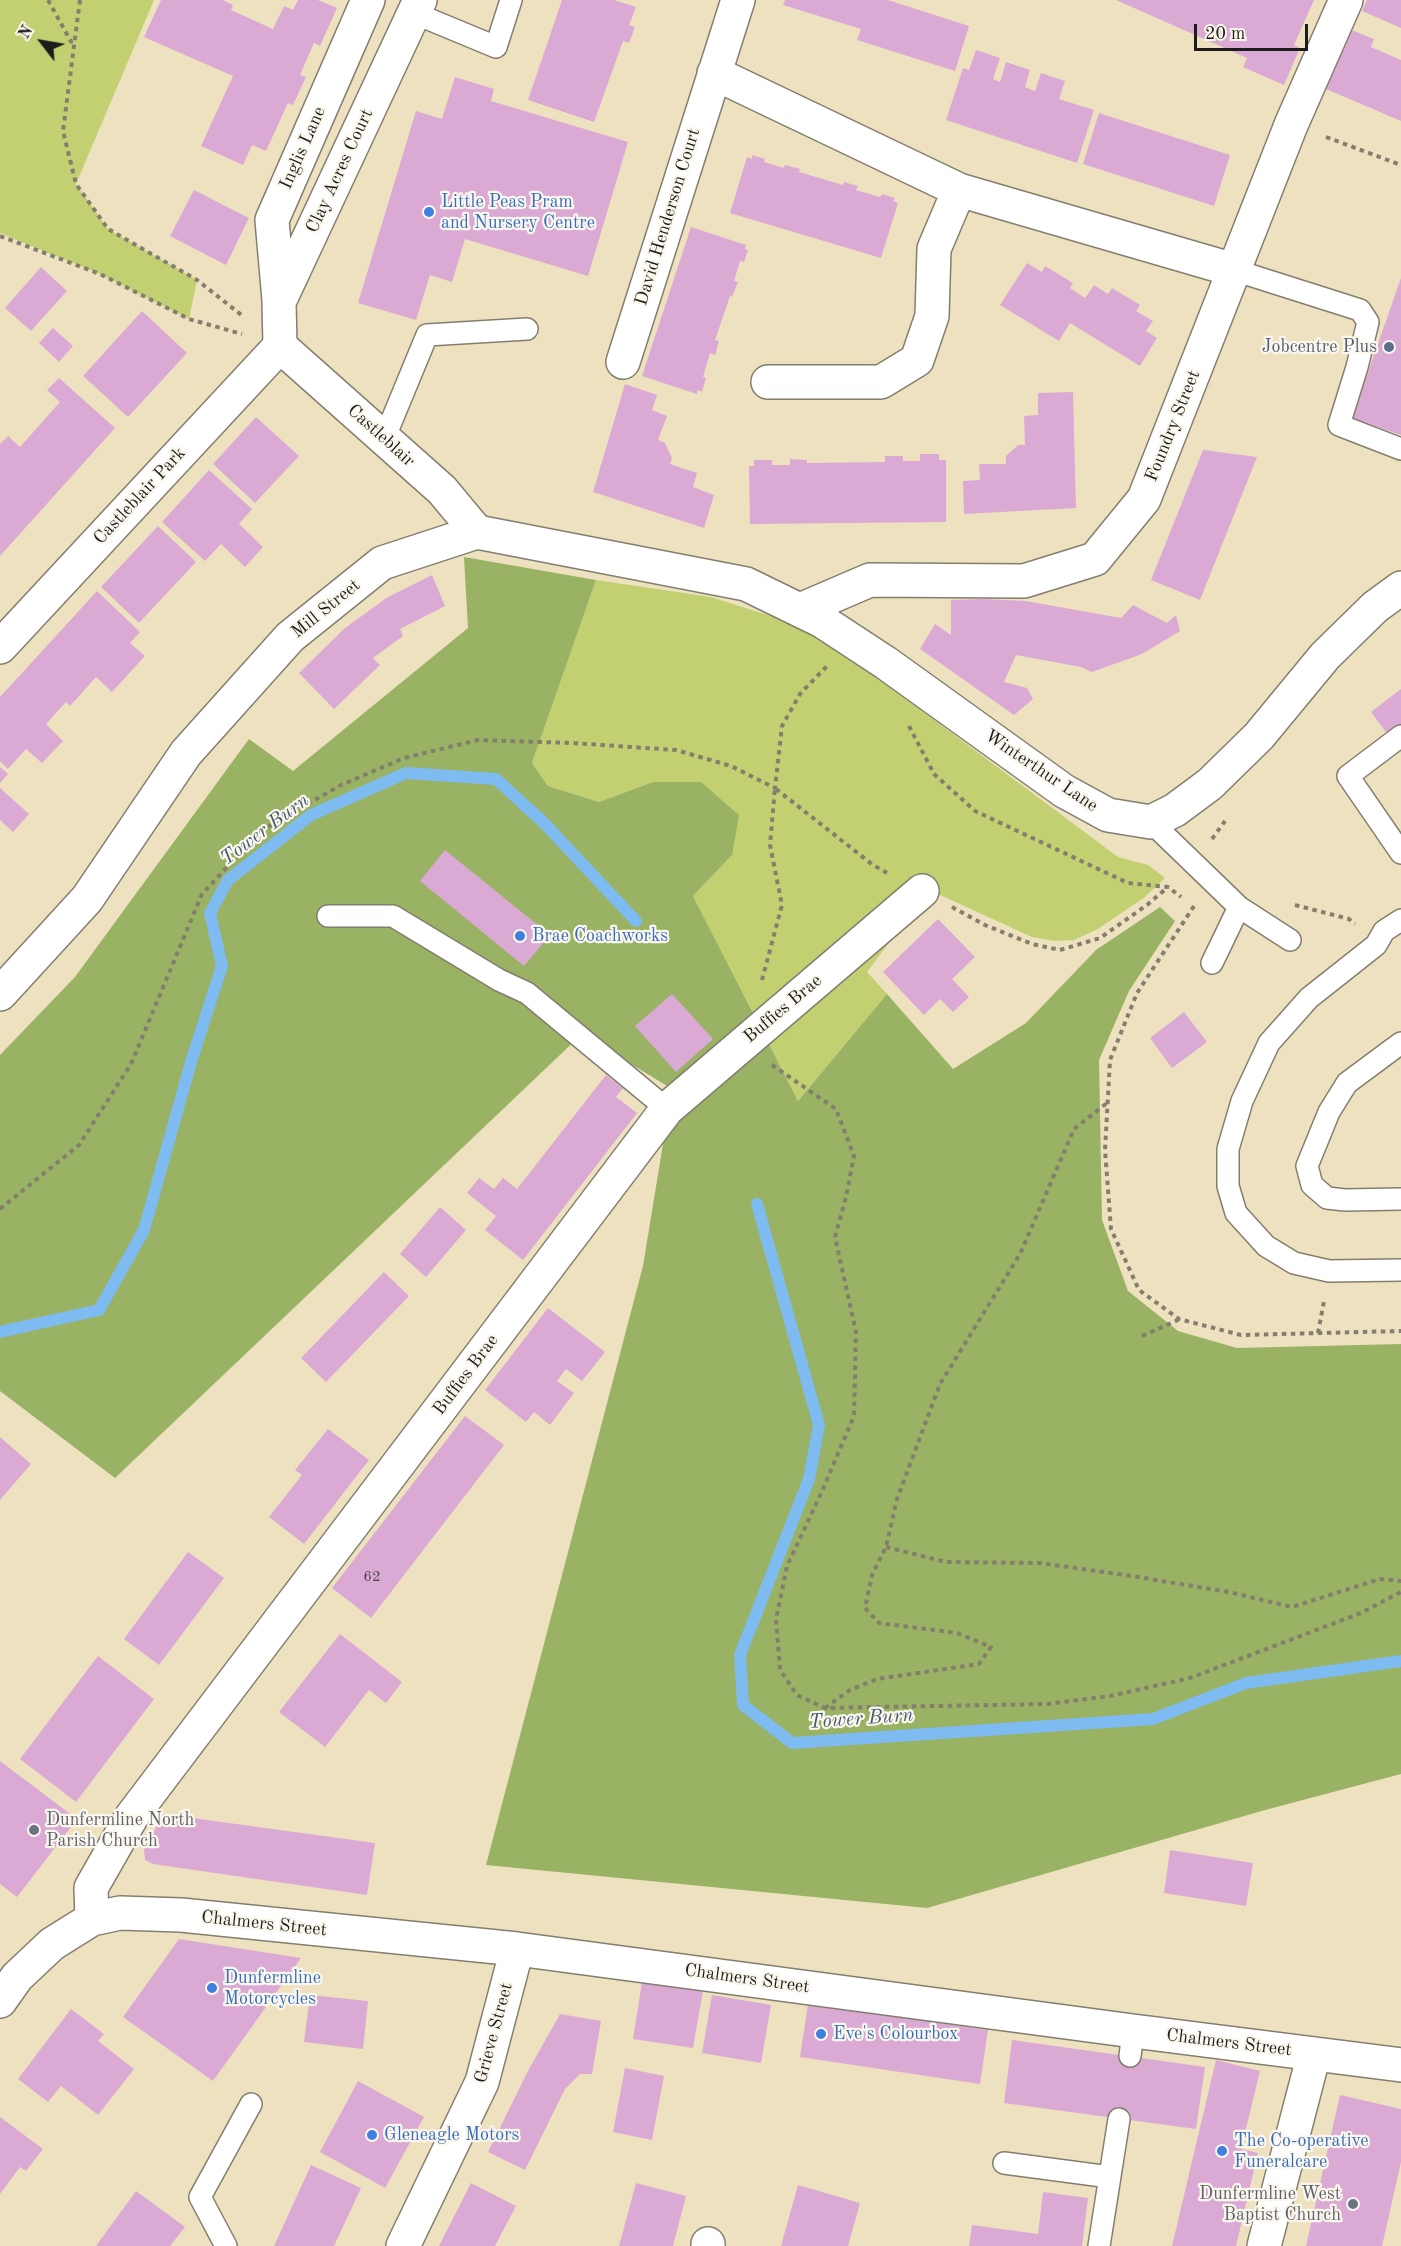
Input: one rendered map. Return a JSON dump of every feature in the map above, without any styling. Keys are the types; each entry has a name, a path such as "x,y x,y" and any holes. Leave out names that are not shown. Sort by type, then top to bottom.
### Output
{"street":[{"name":"Inglis Lane","path":"279,302 272,220 367,0"},
{"name":"David Henderson Court","path":"623,362 738,0"},
{"name":"Foundry Street","path":"800,610 870,580 1024,581 1095,559 1144,499 1291,125 1346,0"},
{"name":"Clay Acres Court","path":"280,346 279,302 417,7"},
{"path":"714,73 959,190 1234,270"},
{"path":"768,382 881,382 917,360 932,316 934,249 959,190"},
{"name":"Castleblair","path":"280,346 442,490 477,532"},
{"name":"Castleblair Park","path":"0,647 280,346"},
{"name":"Mill Street","path":"0,994 87,899 186,753 290,637 381,563 477,532 746,584 800,610"},
{"path":"1151,822 1175,810 1210,784 1259,736 1325,656 1375,607 1401,588"},
{"name":"Winterthur Lane","path":"800,610 851,640 1064,791 1108,815 1151,822"},
{"name":"Buffies Brae","path":"92,1919 91,1888 132,1816 667,1109 922,891"},
{"name":"Chalmers Street","path":"92,1919 120,1913 182,1916 517,1948 1131,2044 1314,2054 1401,2065"},
{"path":"6,1981 52,1944 92,1919"},
{"name":"Grieve Street","path":"403,2246 482,2082 517,1948"},
{"path":"1264,2246 1314,2054"}],"lane":[{"path":"417,7 496,47 511,0"},
{"path":"1234,270 1360,310 1368,322 1339,425 1401,449"},
{"path":"384,439 427,335 527,329"},
{"path":"1401,736 1348,776 1401,853"},
{"path":"1151,822 1239,907 1290,940"},
{"path":"1212,963 1239,907"},
{"path":"328,916 393,916 499,981 527,993 667,1109"},
{"path":"1401,920 1384,931 1377,945 1309,998 1269,1043 1242,1101 1228,1149 1228,1186 1236,1213 1266,1246 1294,1263 1329,1271 1401,1270"},
{"path":"1401,1043 1347,1083 1329,1112 1306,1166 1312,1185 1327,1198 1401,1199"},
{"path":"226,2246 200,2197 251,2104"},
{"path":"1099,2246 1119,2119"},
{"path":"1004,2163 1110,2177"}],"path":[{"path":"48,0 74,48"},
{"path":"80,0 63,131 76,184 108,229 197,280 280,346"},
{"path":"1291,125 1401,165"},
{"path":"0,236 100,274 189,319 280,346"},
{"path":"760,987 782,905 770,845 782,726 800,694 851,640"},
{"path":"904,716 934,774 975,811 1128,883 1168,887 1194,906 1137,993 1110,1060 1105,1150 1111,1229 1139,1290 1179,1319 1240,1335 1401,1331"},
{"path":"0,1209 79,1145 131,1064 202,894 261,831 341,785 404,758 478,740 676,750 731,766 775,788 873,866 985,925 1032,944 1060,950 1100,938 1168,887"},
{"path":"1286,903 1349,919"},
{"path":"742,1044 836,1109 854,1156 835,1238 856,1332 854,1416 787,1566 776,1619 780,1670 796,1695 825,1708 1047,1704 1110,1696 1190,1678 1361,1613 1401,1592"},
{"path":"825,1708 850,1690 877,1679 979,1664 991,1647 957,1633 879,1623 865,1608 872,1575 886,1548 897,1499 940,1384 1020,1254 1074,1129 1107,1103"},
{"path":"1142,1336 1179,1319"},
{"path":"886,1548 946,1562 1040,1563 1132,1576 1229,1592 1292,1607 1380,1579 1401,1581"}],"green space":[{"path":"0,0 154,0 76,184 108,229 197,280 189,319 100,274 0,233"},
{"path":"464,557 596,580 532,763 548,786 599,802 653,782 701,782 739,815 732,855 693,896 798,1101 887,994 953,1069 1026,1023 1096,950 1160,907 1175,921 1129,991 1099,1060 1102,1220 1128,1291 1178,1331 1237,1348 1401,1344 1401,1774 1265,1810 927,1908 486,1865 643,1266 672,1089 582,1034 115,1478 0,1391 0,1055 75,977 249,739 293,771 468,628"},
{"path":"596,580 711,597 774,617 831,643 1118,857 1148,865 1165,878 1145,897 1098,929 1074,940 1055,941 1032,937 938,894 922,899 867,972 887,994 798,1101 693,896 732,855 653,782 599,802 548,786 532,763"}],"building":[{"path":"161,0 223,0 233,5 231,10 273,29 284,6 293,10 298,0 318,0 337,8 320,46 314,43 300,75 306,77 293,105 288,103 266,151 252,145 243,165 201,146 233,76 144,37"},
{"path":"562,0 614,0 636,7 629,25 635,27 629,43 623,41 594,122 528,100"},
{"path":"785,0 888,0 969,26 955,71 857,40 861,29 783,5"},
{"path":"1116,0 1314,0 1294,45 1300,48 1284,85 1243,67 1247,58"},
{"path":"1367,0 1401,0 1401,28 1362,11"},
{"path":"1344,27 1374,39 1371,47 1401,60 1401,121 1319,86"},
{"path":"976,50 1000,58 993,79 1000,82 1006,62 1030,70 1025,87 1035,91 1041,73 1065,81 1059,99 1094,110 1077,163 946,120 963,68 969,70"},
{"path":"455,77 494,89 491,101 628,142 588,276 465,239 452,282 430,275 416,320 358,303 416,111 442,119"},
{"path":"1099,113 1230,155 1214,206 1083,164"},
{"path":"752,155 765,159 764,162 784,168 785,165 800,169 799,172 843,185 844,182 858,186 856,190 880,197 882,194 895,198 893,201 898,203 881,258 730,213 747,157 752,159"},
{"path":"194,190 249,218 226,265 170,236"},
{"path":"691,227 746,245 745,249 748,250 744,262 740,261 734,281 738,282 732,297 730,296 715,340 719,341 715,355 710,353 703,377 706,378 702,392 698,390 697,394 642,376"},
{"path":"1027,263 1042,272 1045,266 1073,283 1070,288 1085,298 1094,285 1108,294 1112,288 1140,305 1136,311 1153,321 1146,331 1157,338 1140,366 1070,323 1059,341 1000,305"},
{"path":"41,267 67,291 31,331 5,308"},
{"name":"Jobcentre Plus","path":"1401,278 1401,435 1352,418"},
{"path":"142,311 187,353 128,417 83,376"},
{"path":"53,328 73,346 59,362 39,343"},
{"path":"59,378 115,428 0,556 0,444 8,436 20,447 60,402 47,390"},
{"path":"625,384 657,395 652,410 667,416 658,440 665,443 672,458 670,464 697,473 693,487 714,495 704,528 593,492"},
{"path":"1073,392 1076,508 964,514 963,481 980,480 979,464 1006,464 1006,456 1018,445 1025,445 1024,416 1038,415 1038,393"},
{"path":"256,417 299,456 255,503 213,464"},
{"path":"1203,450 1257,457 1200,600 1151,580"},
{"path":"920,454 939,454 939,460 946,460 946,522 750,524 749,466 754,466 754,460 772,460 772,465 790,465 790,459 807,460 807,463 885,462 885,456 903,456 903,461 920,461"},
{"path":"209,470 252,509 239,524 263,547 245,567 221,544 205,561 162,522"},
{"path":"158,526 196,562 139,623 101,587"},
{"path":"432,575 445,606 400,629 403,636 373,658 380,665 334,709 299,673 345,628 388,597"},
{"path":"97,591 140,632 130,643 145,656 112,692 96,677 70,706 66,702 46,724 63,741 42,763 26,749 8,769 0,761 0,697"},
{"path":"951,600 1026,601 1121,618 1133,605 1167,623 1176,615 1180,631 1142,654 1092,672 1081,667 1016,655 1004,682 1027,688 1033,699 1014,715 920,649 935,624 951,635"},
{"path":"1401,689 1401,752 1371,712"},
{"path":"0,767 8,774 0,783"},
{"path":"0,788 29,814 13,832 0,820"},
{"path":"445,850 550,935 524,966 420,881"},
{"path":"938,919 975,957 952,979 969,997 953,1012 940,999 924,1015 883,972"},
{"path":"672,994 713,1039 676,1072 635,1026"},
{"path":"1184,1012 1207,1042 1172,1068 1150,1038"},
{"path":"606,1075 623,1088 616,1097 637,1113 523,1260 485,1230 496,1216 467,1193 479,1178 494,1189 503,1178 517,1189"},
{"path":"440,1207 466,1230 426,1277 400,1254"},
{"path":"384,1272 409,1296 326,1382 301,1358"},
{"path":"548,1308 605,1352 582,1381 566,1369 557,1381 574,1393 550,1425 534,1412 526,1422 485,1390"},
{"path":"465,1416 504,1445 371,1618 332,1588"},
{"path":"328,1429 369,1460 304,1544 269,1517 302,1475 295,1470"},
{"path":"0,1437 31,1464 0,1500"},
{"path":"188,1552 224,1578 159,1665 124,1639"},
{"path":"340,1634 402,1682 386,1703 369,1690 325,1747 279,1712"},
{"path":"98,1656 154,1699 76,1802 20,1759"},
{"name":"Dunfermline North Parish Church","path":"0,1761 77,1819 17,1897 0,1884"},
{"path":"163,1814 375,1843 367,1895 153,1864 145,1860 144,1850"},
{"path":"1170,1850 1253,1863 1246,1906 1164,1893"},
{"name":"Dunfermline Motorcycles","path":"179,1939 301,1958 213,2081 123,2017"},
{"path":"642,1982 703,1991 693,2048 633,2039"},
{"path":"310,1995 368,2001 363,2049 304,2042"},
{"path":"712,1995 771,2005 761,2063 702,2053"},
{"path":"808,2004 988,2030 980,2084 800,2057"},
{"path":"71,2009 104,2034 98,2041 134,2069 98,2115 61,2086 48,2102 18,2079"},
{"path":"560,2014 601,2021 592,2074 580,2074 565,2089 525,2170 488,2152 528,2071"},
{"path":"1012,2040 1205,2067 1196,2129 1004,2103"},
{"name":"The Co-operative Funeralcare","path":"1216,2060 1260,2071 1241,2149 1258,2153 1236,2246 1172,2246"},
{"path":"625,2068 664,2076 652,2140 613,2132"},
{"name":"Gleneagle Motors","path":"358,2081 424,2117 385,2188 320,2152"},
{"name":"Dunfermline West Baptist Church","path":"1340,2095 1401,2109 1401,2162 1382,2246 1306,2246"},
{"path":"0,2117 43,2149 26,2171 20,2167 0,2194"},
{"path":"311,2165 361,2188 334,2246 274,2246"},
{"path":"471,2183 516,2206 495,2246 439,2246"},
{"path":"636,2183 686,2196 673,2246 619,2246"},
{"path":"798,2185 860,2203 848,2246 781,2246"},
{"path":"136,2191 185,2227 170,2246 96,2246"},
{"path":"1043,2192 1088,2198 1082,2246 969,2246 972,2225 1038,2234"}],"waterway":[{"name":"Tower Burn","path":"0,1332 99,1310 144,1230 191,1062 222,966 210,913 228,880 311,815 406,773 496,779 544,823 636,921"},
{"name":"Tower Burn","path":"757,1204 819,1425 809,1479 740,1655 743,1705 792,1743 1153,1719 1246,1683 1401,1661"}],"place":[{"name":"Little Peas Pram and Nursery Centre","path":"429,212"},
{"name":"Jobcentre Plus","path":"1389,347"},
{"name":"Brae Coachworks","path":"520,936"},
{"name":"Dunfermline North Parish Church","path":"34,1830"},
{"name":"Dunfermline Motorcycles","path":"212,1988"},
{"name":"Eve's Colourbox","path":"821,2034"},
{"name":"Gleneagle Motors","path":"372,2135"},
{"name":"The Co-operative Funeralcare","path":"1222,2151"},
{"name":"Dunfermline West Baptist Church","path":"1353,2204"}]}
